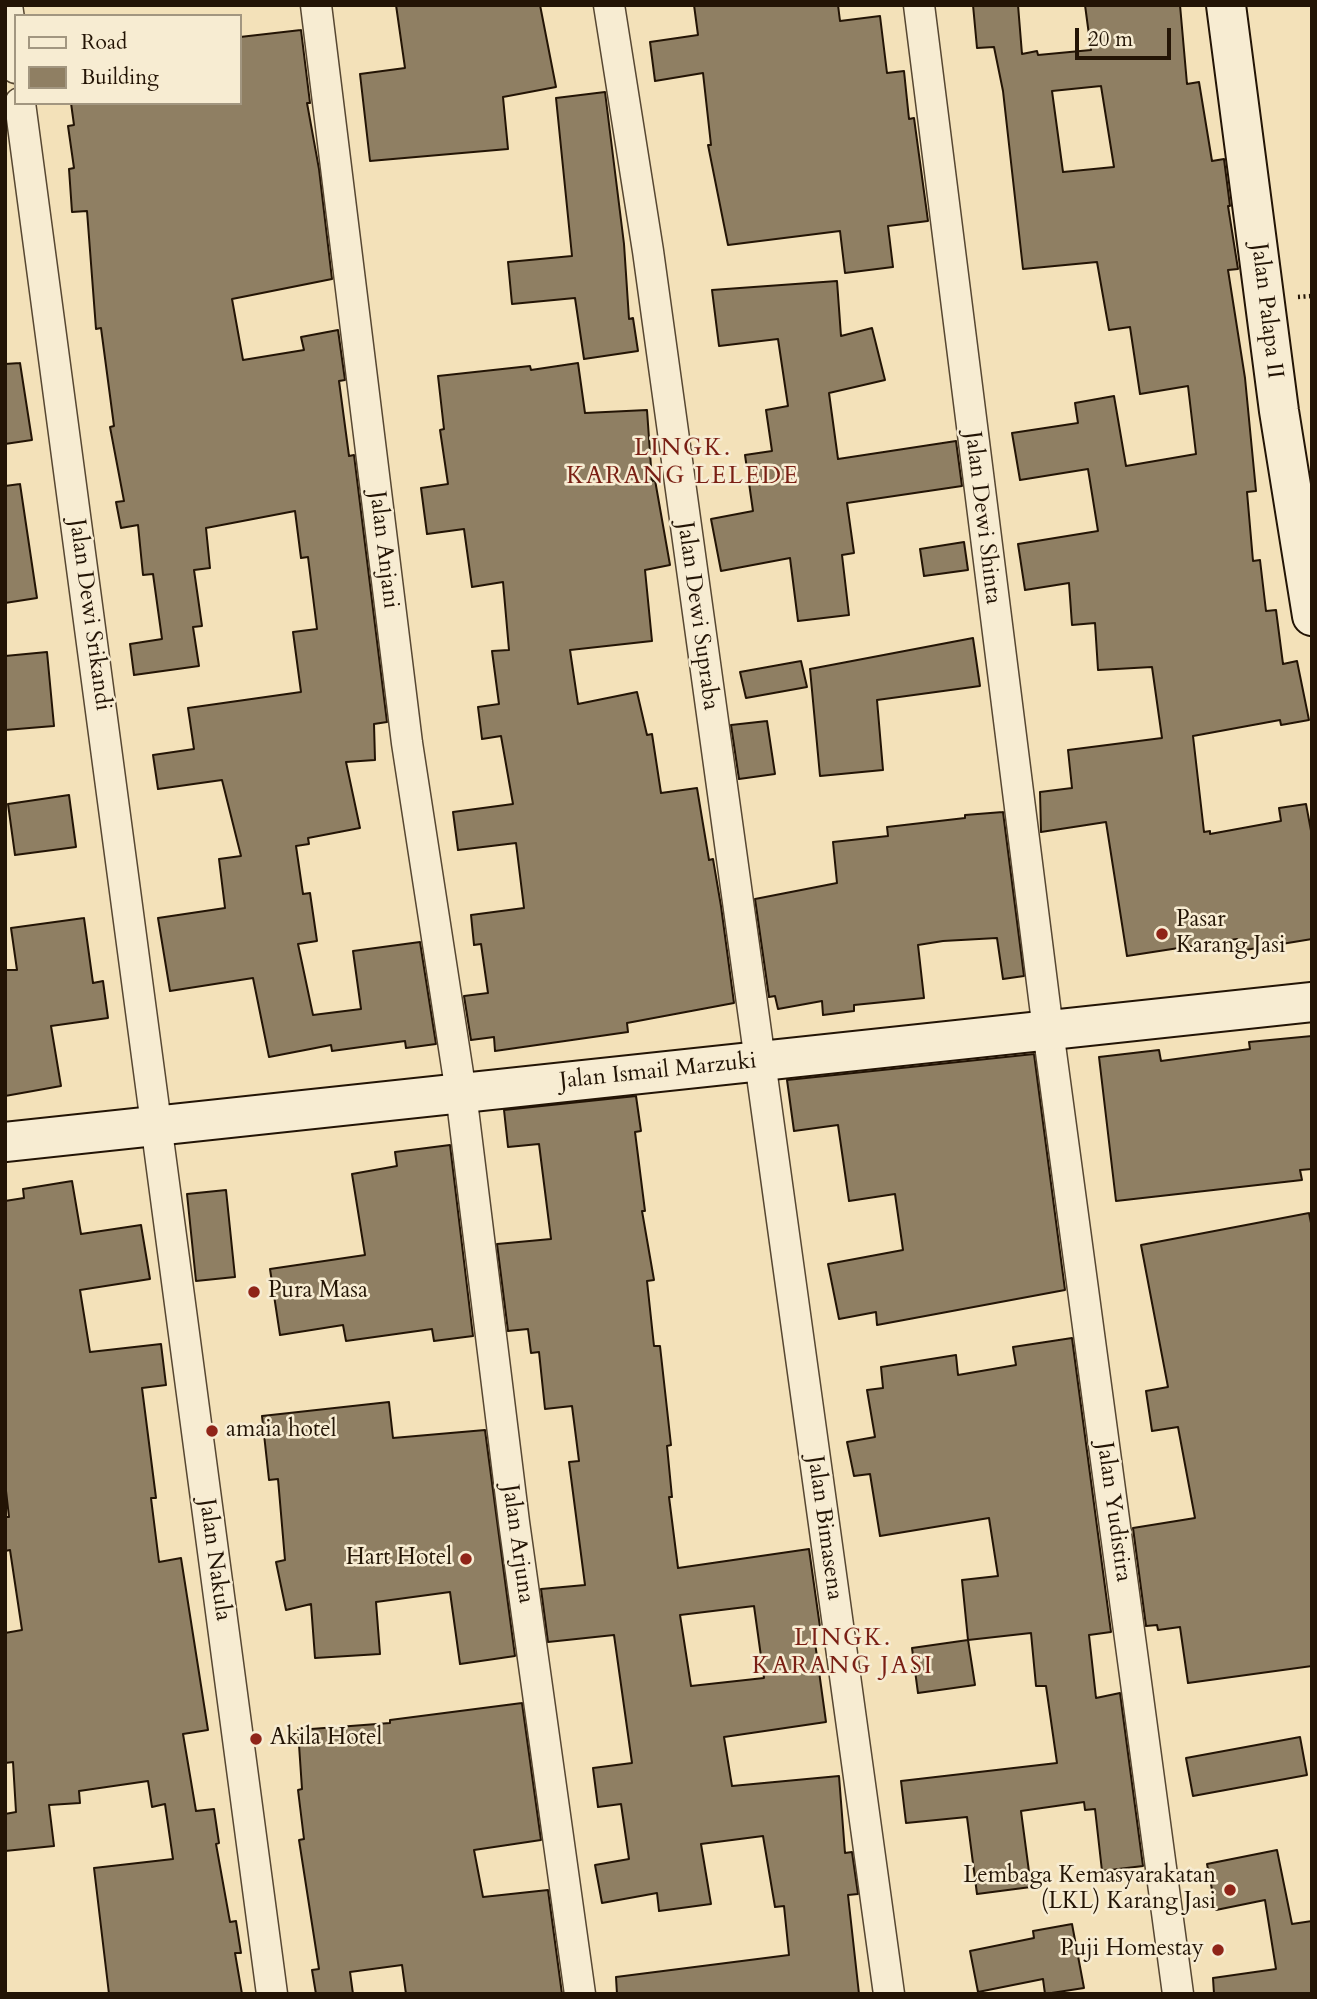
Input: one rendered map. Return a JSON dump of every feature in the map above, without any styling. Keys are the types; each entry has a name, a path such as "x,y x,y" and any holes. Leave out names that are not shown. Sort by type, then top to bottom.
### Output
{"street":[{"path":"7,5 14,54"},
{"name":"Jalan Anjani","path":"316,5 407,743 461,1093"},
{"name":"Jalan Dewi Supraba","path":"609,5 648,251 758,1062"},
{"name":"Jalan Dewi Shinta","path":"919,5 1048,1030"},
{"name":"Jalan Palapa II","path":"1226,5 1279,411 1312,616"},
{"name":"Jalan Dewi Srikandi","path":"20,105 157,1127"},
{"name":"Jalan Ismail Marzuki","path":"5,1142 1312,1002"},
{"name":"Jalan Yudistira","path":"1048,1030 1178,1994"},
{"name":"Jalan Bimasena","path":"758,1062 889,1994"},
{"name":"Jalan Arjuna","path":"461,1093 514,1522 580,1994"},
{"name":"Jalan Nakula","path":"157,1127 272,1994"}],"building":[{"path":"396,5 540,5 556,87 503,97 508,149 370,161 360,74 405,68"},
{"path":"694,5 838,5 840,21 880,16 887,73 904,71 909,119 914,118 928,221 888,226 893,267 845,273 840,231 728,245 708,145 711,145 703,73 655,81 650,42 698,35"},
{"path":"973,5 1018,5 1022,54 1037,51 1038,55 1091,50 1085,5 1180,5 1187,84 1199,82 1212,161 1224,159 1238,269 1228,270 1245,378 1256,491 1247,492 1253,561 1260,560 1266,611 1276,610 1283,664 1297,661 1309,720 1281,725 1280,720 1193,736 1204,832 1210,831 1210,834 1281,821 1279,808 1306,804 1312,836 1312,939 1239,951 1237,939 1127,956 1106,822 1041,832 1040,792 1072,788 1068,750 1162,738 1152,667 1098,670 1095,623 1072,625 1069,583 1025,590 1018,544 1098,531 1088,469 1020,480 1012,433 1078,423 1075,403 1114,396 1126,466 1196,454 1188,386 1140,394 1130,327 1109,330 1097,262 1023,269 1003,91 994,47 977,48","holes":["1101,86 1114,167 1063,172 1052,91"]},
{"path":"301,30 310,103 307,103 319,169 332,279 232,299 243,360 304,350 301,337 338,330 345,380 339,381 349,456 354,455 387,722 374,724 375,760 346,762 360,828 308,838 309,844 296,846 303,894 310,893 317,941 298,944 313,1015 361,1009 353,951 420,942 436,1044 406,1048 405,1041 332,1051 331,1045 269,1057 253,978 170,991 158,918 225,908 219,859 241,856 222,780 158,789 153,755 194,749 188,708 301,692 293,632 317,629 308,557 301,558 295,511 206,528 210,568 194,570 202,626 193,627 199,666 134,675 130,644 162,639 153,574 143,575 138,525 121,528 116,502 124,501 110,427 114,426 101,328 96,329 87,211 72,212 69,169 74,168 68,126 74,125 71,105 242,105 242,37"},
{"path":"605,92 624,244 629,319 633,318 638,351 584,359 575,298 512,304 508,262 572,256 556,98"},
{"path":"837,281 841,336 872,328 885,380 829,393 838,459 956,441 962,486 847,503 854,553 842,555 849,615 798,621 790,558 721,571 711,519 753,511 745,455 772,451 766,410 788,406 778,339 719,346 712,290"},
{"path":"20,363 32,440 5,444 5,364"},
{"path":"578,363 585,413 647,410 652,481 655,480 670,565 645,570 652,641 570,650 578,704 637,692 647,735 652,734 661,793 697,788 709,860 713,859 734,1003 627,1023 628,1032 495,1051 494,1037 471,1040 464,996 488,993 481,944 474,945 471,915 524,908 516,843 458,850 453,812 513,804 501,736 482,739 478,707 499,704 492,651 509,650 503,582 472,587 464,529 427,534 421,488 448,484 440,430 444,429 438,376 530,366 531,370"},
{"path":"20,484 37,598 5,603 5,486"},
{"path":"964,542 968,570 924,576 920,549"},
{"path":"973,638 980,686 877,700 883,770 820,776 810,669"},
{"path":"47,652 54,726 5,730 5,656"},
{"path":"801,661 807,687 746,698 740,672"},
{"path":"767,721 775,774 739,779 731,725"},
{"path":"69,795 76,847 15,855 8,804"},
{"path":"1003,812 1024,976 1003,979 997,938 943,941 918,945 924,998 854,1005 854,1011 823,1015 822,1001 778,1009 775,996 769,997 755,899 837,883 833,842 888,836 887,827"},
{"path":"84,918 93,983 103,981 108,1018 51,1026 61,1086 5,1096 5,970 17,970 11,928"},
{"path":"1312,1036 1312,1169 1300,1170 1302,1180 1116,1201 1099,1057 1159,1050 1161,1061 1250,1049 1249,1042"},
{"path":"1034,1054 1065,1290 877,1325 876,1312 839,1319 828,1264 903,1250 895,1194 849,1201 838,1125 794,1131 787,1080"},
{"path":"636,1096 641,1131 635,1132 645,1211 642,1211 654,1280 647,1281 654,1346 660,1346 671,1445 667,1446 672,1497 669,1497 678,1568 809,1549 820,1627 813,1628 826,1722 724,1737 732,1786 839,1776 845,1853 852,1852 858,1894 848,1895 859,1994 617,1994 616,1977 789,1955 784,1906 775,1907 763,1836 701,1844 711,1904 659,1911 657,1893 602,1903 595,1865 629,1859 621,1804 598,1807 593,1768 632,1763 614,1635 548,1642 541,1589 585,1585 569,1462 579,1461 572,1406 545,1409 539,1352 531,1353 528,1329 508,1331 497,1244 551,1239 539,1144 508,1147 504,1110","holes":["754,1606 764,1678 691,1686 680,1615"]},
{"path":"450,1145 473,1336 434,1341 432,1329 346,1341 343,1325 280,1335 270,1269 365,1255 352,1174 397,1166 395,1152"},
{"path":"72,1181 81,1234 141,1225 150,1279 80,1290 90,1352 161,1344 166,1385 142,1388 156,1498 151,1498 159,1562 181,1558 208,1730 183,1734 196,1811 214,1809 219,1843 216,1844 230,1922 236,1921 241,1953 235,1953 242,1994 109,1994 94,1868 173,1859 165,1804 152,1807 148,1781 79,1791 80,1803 49,1805 54,1846 5,1851 5,1814 16,1812 13,1762 5,1763 5,1633 22,1630 10,1550 5,1551 5,1517 9,1517 5,1482 5,1201 24,1198 23,1189"},
{"path":"226,1190 235,1277 196,1281 187,1194"},
{"path":"1309,1213 1312,1228 1312,1666 1188,1683 1180,1627 1158,1630 1157,1625 1146,1626 1133,1528 1195,1518 1178,1427 1152,1431 1146,1391 1168,1387 1141,1245"},
{"path":"1072,1338 1111,1632 1089,1635 1096,1698 1120,1693 1143,1866 1102,1871 1095,1809 1085,1810 1084,1802 1021,1811 1031,1887 977,1894 967,1817 906,1823 901,1781 1057,1763 1046,1686 1036,1686 1031,1633 968,1640 962,1580 998,1576 989,1518 880,1536 870,1474 854,1476 847,1442 875,1437 867,1390 883,1388 881,1367 956,1355 958,1375 1016,1365 1013,1347"},
{"path":"389,1402 393,1438 485,1430 515,1656 460,1664 450,1592 376,1602 380,1654 315,1658 311,1604 286,1610 276,1562 285,1560 278,1479 269,1480 262,1416"},
{"path":"968,1640 975,1685 918,1693 912,1648"},
{"path":"522,1703 541,1840 474,1850 483,1897 548,1890 562,1994 406,1994 402,1965 350,1972 353,1994 316,1994 312,1970 319,1969 299,1840 304,1839 298,1790 302,1789 298,1730 390,1723 390,1720"},
{"path":"1300,1737 1307,1775 1193,1796 1186,1758"},
{"path":"1277,1850 1292,1924 1312,1921 1312,1994 1214,1994 1213,1978 1276,1969 1265,1900 1216,1910 1207,1864"},
{"path":"1072,1924 1084,1988 1045,1994 1043,1979 978,1992 970,1951 1034,1938 1033,1931"}],"place":[{"name":"Pasar Karang Jasi","path":"1162,934"},
{"name":"Pura Masa","path":"254,1292"},
{"name":"amaia hotel","path":"212,1431"},
{"name":"Hart Hotel","path":"466,1559"},
{"name":"Akila Hotel","path":"256,1739"},
{"name":"Lembaga Kemasyarakatan (LKL) Karang Jasi","path":"1230,1890"},
{"name":"Puji Homestay","path":"1218,1950"}],"district":[{"name":"LINGK. KARANG LELEDE","path":"683,463"},
{"name":"LINGK. KARANG JASI","path":"843,1653"}]}
